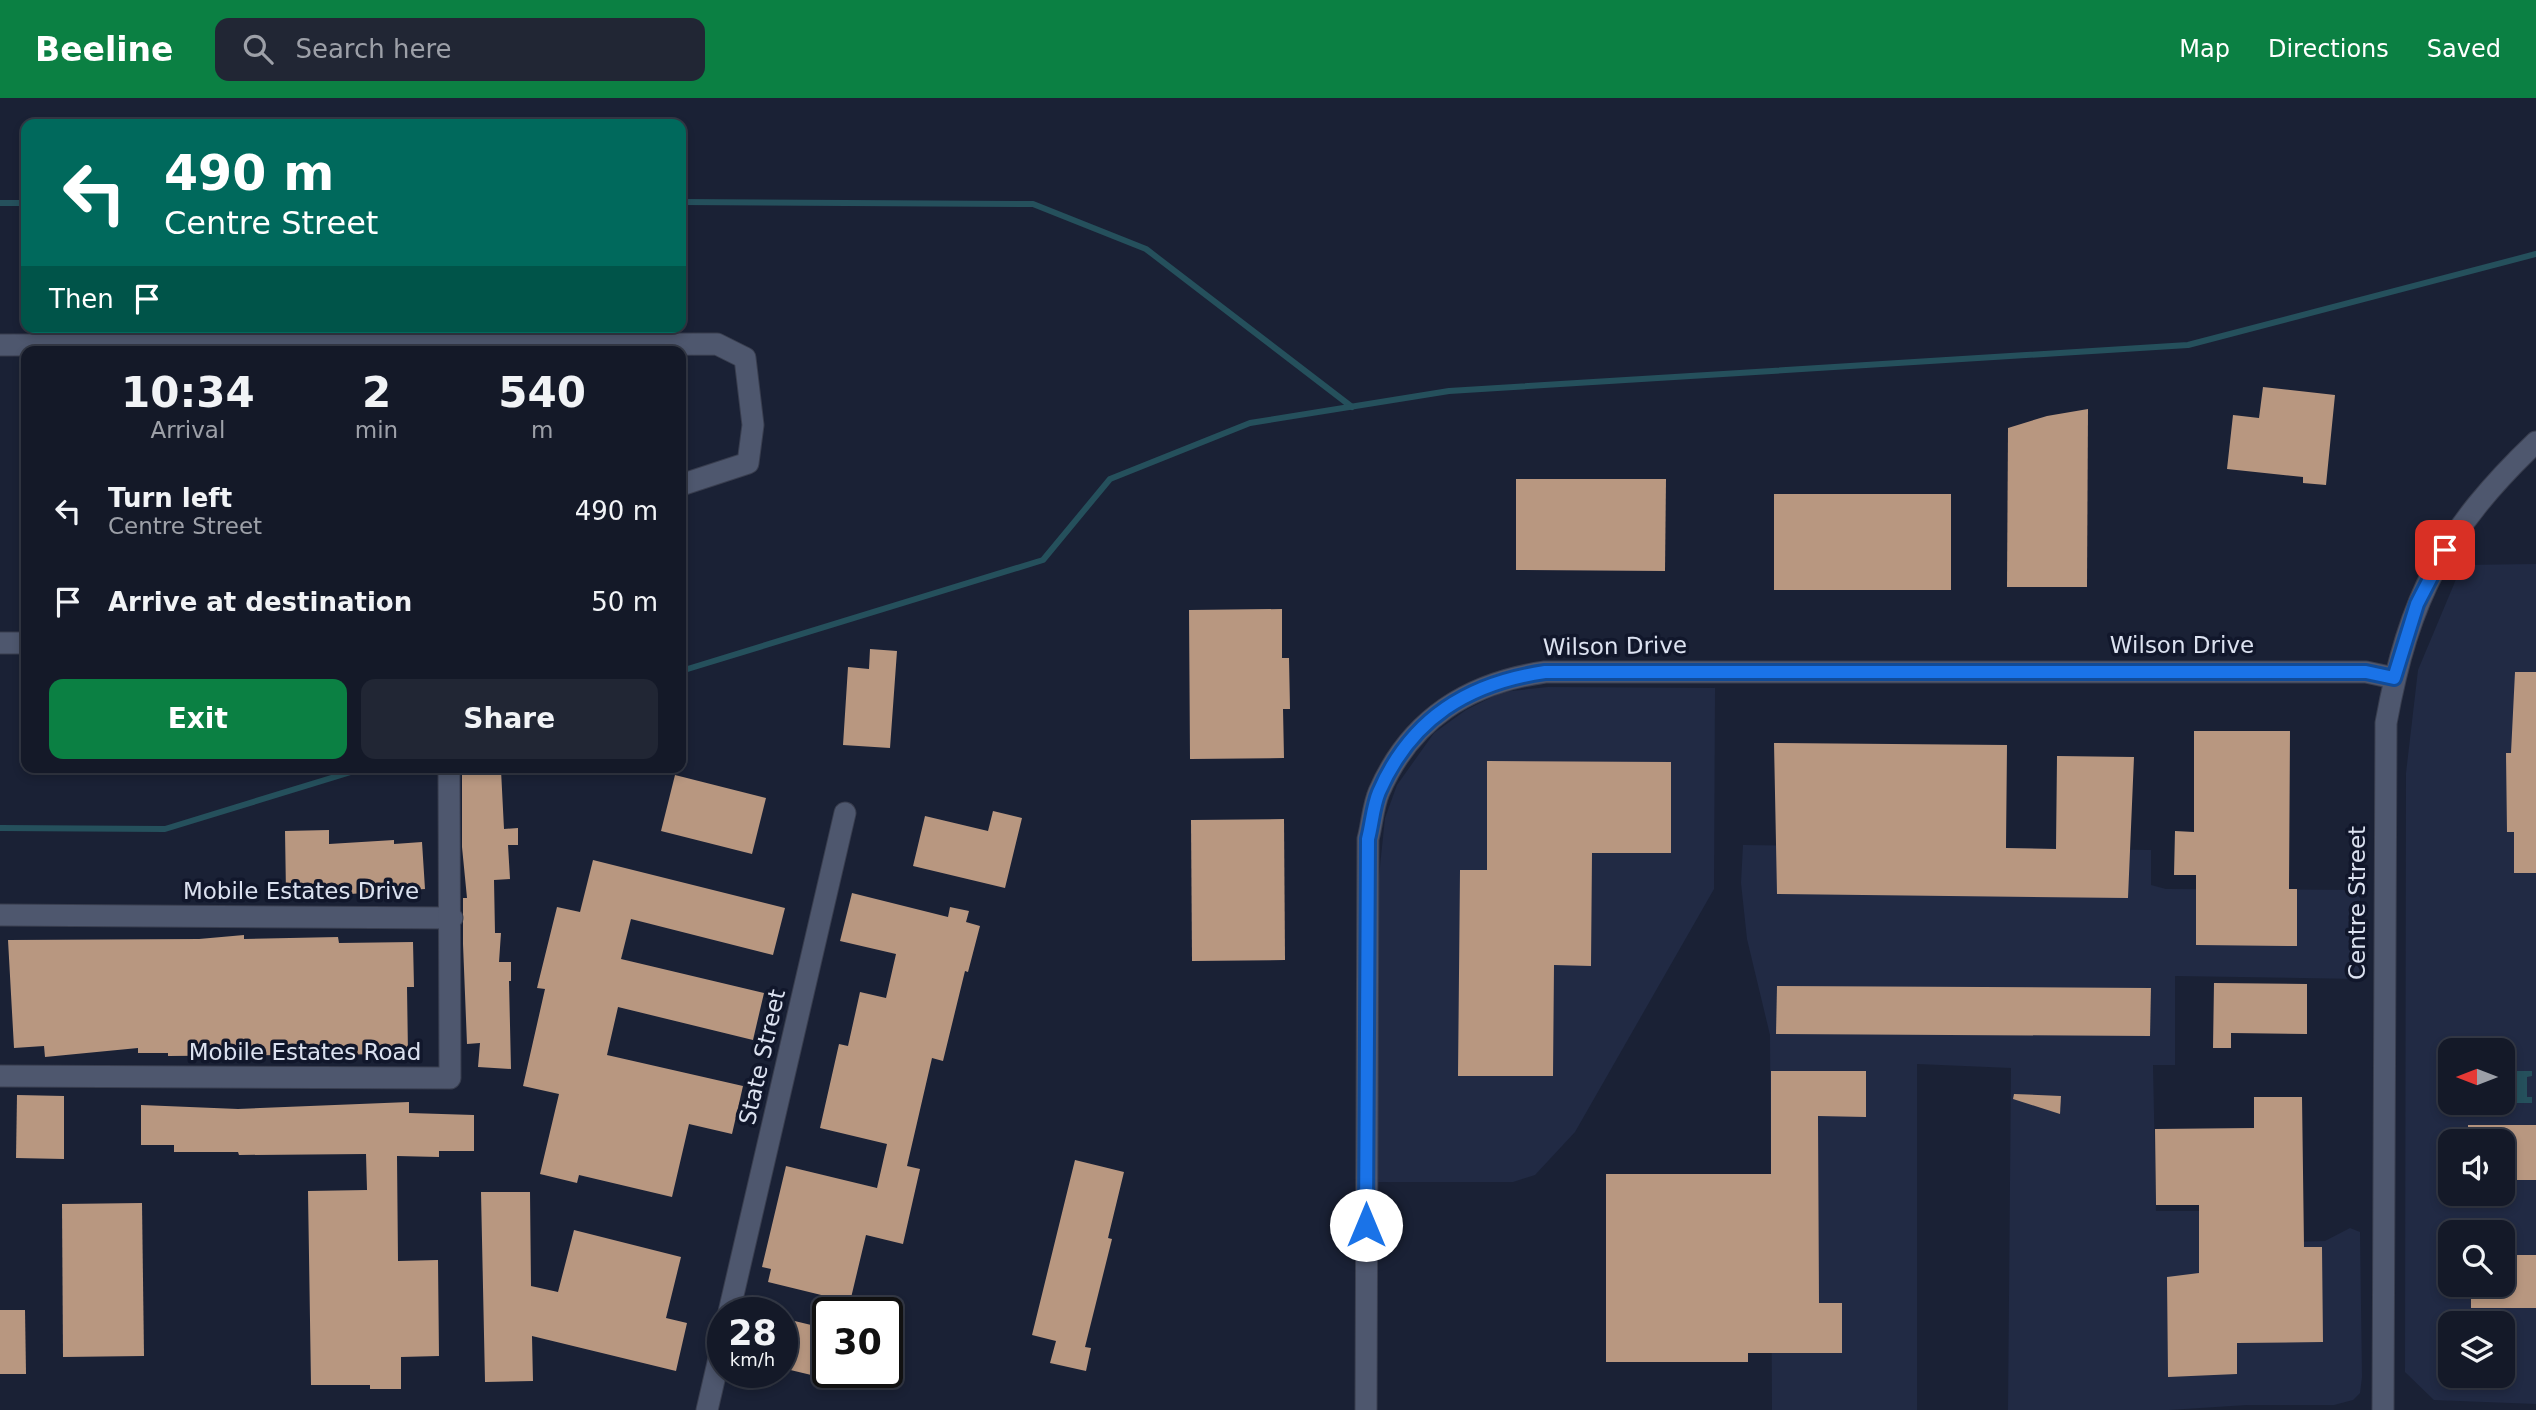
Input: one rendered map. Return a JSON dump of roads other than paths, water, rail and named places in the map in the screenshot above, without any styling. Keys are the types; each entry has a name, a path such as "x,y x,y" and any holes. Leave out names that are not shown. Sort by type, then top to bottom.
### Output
{"street":[{"path":"0,345 717,344 745,358 752,425 748,463 686,483"},
{"name":"Centre Street","path":"2383,1410 2383,799 2386,723 2394,678 2417,604 2454,533 2495,481 2536,442"},
{"path":"0,643 21,643"},
{"name":"Wilson Drive","path":"1366,1410 1368,839 1378,793 1399,756 1425,724 1460,698 1506,678 1545,672 2366,672 2394,678"},
{"name":"Mobile Estates Drive","path":"0,915 452,918 450,773"},
{"name":"State Street","path":"732,1297 845,813"},
{"name":"Mobile Estates Road","path":"0,1076 450,1078 452,918"},
{"path":"707,1410 712,1388"}],"waterway":[{"path":"686,202 1033,204 1146,249 1352,407"},
{"path":"0,203 21,203"},
{"path":"686,669 1043,560 1110,479 1250,423 1449,391 2188,345 2536,254"},
{"path":"0,828 165,829 348,773"}]}
